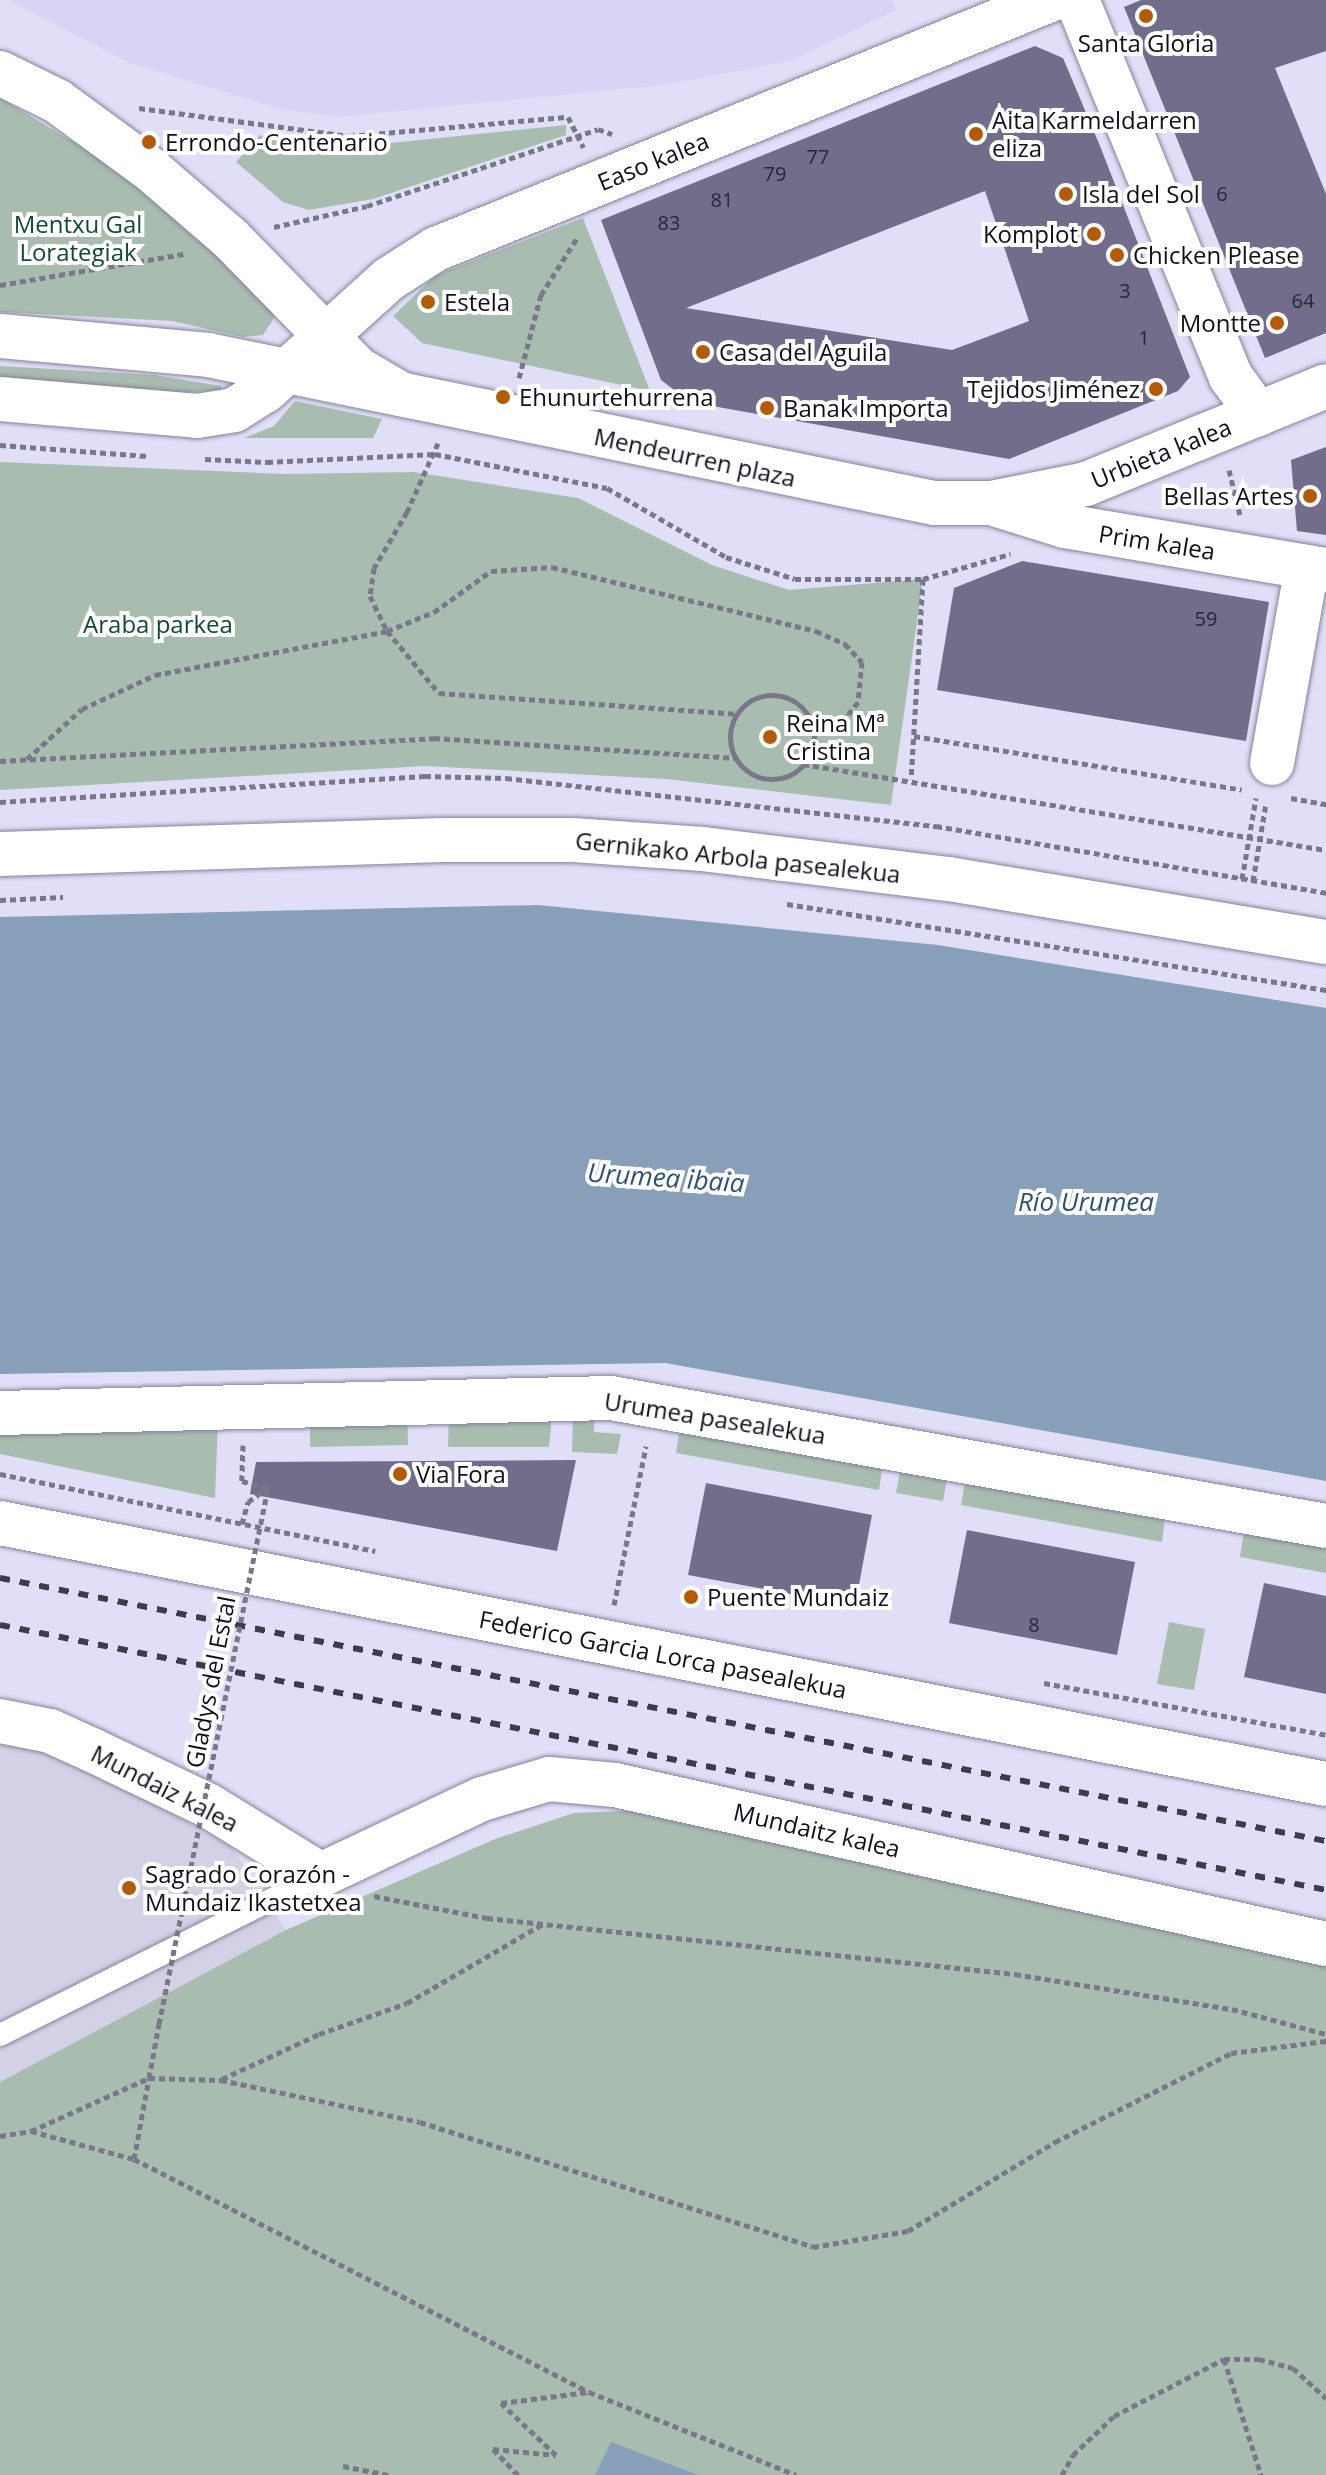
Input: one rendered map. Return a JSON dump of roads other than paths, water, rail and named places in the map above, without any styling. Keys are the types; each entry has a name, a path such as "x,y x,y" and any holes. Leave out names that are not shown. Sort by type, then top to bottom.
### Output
{"main road":[{"name":"Easo kalea","path":"276,369 326,336 411,263 596,184 1050,0"},
{"path":"1077,0 1231,377 1258,414"},
{"path":"0,73 57,101 150,169 242,251 358,369 402,395"},
{"path":"0,399 197,416 234,410 276,369 291,337 288,297"},
{"name":"Mendeurren plaza","path":"0,336 131,345 276,369 908,501 991,503"},
{"name":"Urbieta kalea","path":"991,503 1086,484 1326,386"},
{"name":"Prim kalea","path":"991,503 1065,526 1316,568"},
{"path":"1270,779 1316,568"},
{"name":"Gernikako Arbola pasealekua","path":"0,854 443,840 645,845 949,879 1326,942"},
{"name":"Urumea pasealekua","path":"0,1413 611,1398 1326,1526"},
{"name":"Federico Garcia Lorca pasealekua","path":"0,1523 1326,1784"},
{"name":"Mundaiz kalea","path":"0,1721 50,1731 118,1762 209,1806 321,1875"},
{"name":"Mundaitz kalea","path":"321,1875 482,1799 549,1779 615,1785 1326,1944"}],"lane":[{"path":"0,2035 321,1875"}],"water":[{"name":"Río Urumea","path":"538,905 938,945 1326,1008 1326,1481 665,1363 0,1374 0,917"},
{"path":"611,2442 698,2475 595,2475"}],"railway":[{"path":"0,1578 1326,1841"},
{"path":"0,1625 1326,1890"}],"place":[{"name":"Santa Gloria","path":"1146,16"},
{"name":"Aita Karmeldarren eliza","path":"976,134"},
{"name":"Errondo-Centenario","path":"149,142"},
{"name":"Isla del Sol","path":"1066,194"},
{"name":"Komplot","path":"1094,234"},
{"name":"Chicken Please","path":"1117,255"},
{"name":"Estela","path":"428,302"},
{"name":"Montte","path":"1277,323"},
{"name":"Casa del Aguila","path":"703,352"},
{"name":"Tejidos Jiménez","path":"1156,389"},
{"name":"Ehunurtehurrena","path":"503,397"},
{"name":"Banak Importa","path":"767,408"},
{"name":"Bellas Artes","path":"1310,496"},
{"name":"Reina Mª Cristina","path":"770,737"},
{"name":"Via Fora","path":"400,1474"},
{"name":"Puente Mundaiz","path":"691,1597"},
{"name":"Sagrado Corazón - Mundaiz Ikastetxea","path":"129,1888"}],"park label":[{"name":"Mentxu Gal Lorategiak","path":"78,238"},
{"name":"Araba parkea","path":"158,624"}],"water label":[{"name":"Urumea ibaia","path":"666,1178"}]}
